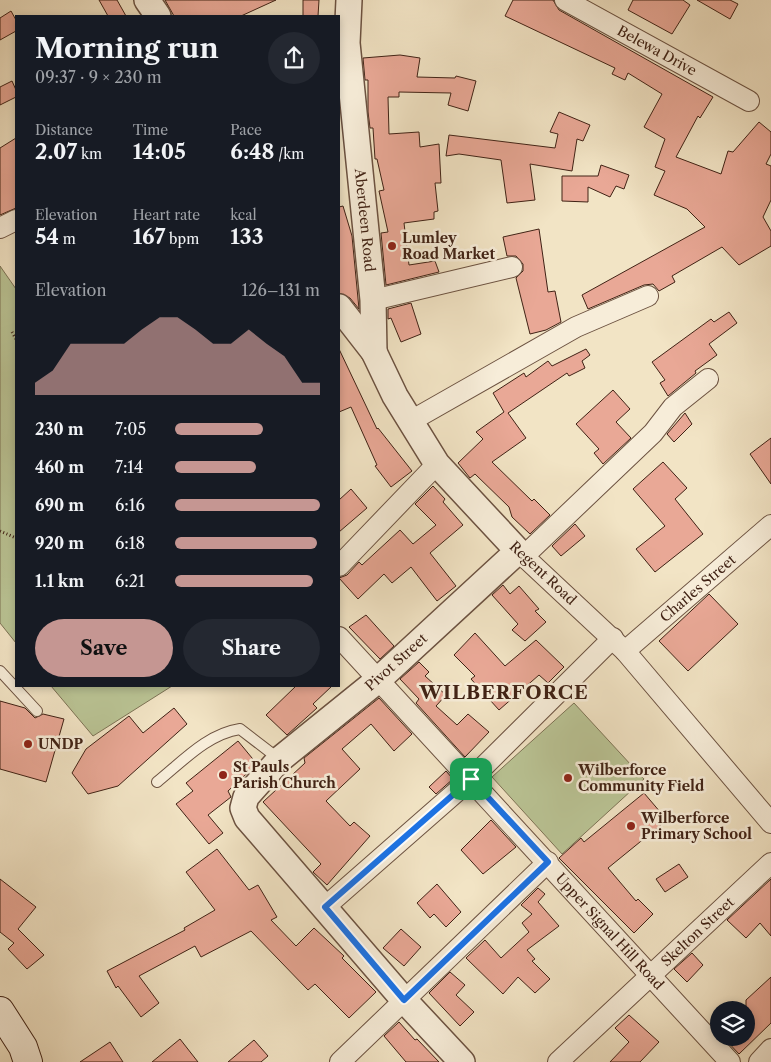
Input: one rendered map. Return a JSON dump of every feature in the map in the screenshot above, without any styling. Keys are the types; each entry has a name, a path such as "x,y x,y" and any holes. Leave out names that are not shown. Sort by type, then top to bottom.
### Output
{"main road":[{"path":"0,1011 23,1047 28,1062"}],"street":[{"path":"147,0 157,15"},
{"name":"Aberdeen Road","path":"349,0 343,44 373,300 374,352"},
{"name":"Belewa Drive","path":"565,0 749,101"},
{"path":"0,228 15,220"},
{"path":"373,300 512,267"},
{"path":"409,422 576,327 648,296"},
{"name":"Regent Road","path":"340,309 354,330 374,352 409,422 437,464 521,554 619,645 771,823"},
{"path":"521,554 653,433 673,406 708,379"},
{"path":"340,565 437,464"},
{"name":"Charles Street","path":"325,907 471,779 619,645 771,525"},
{"name":"Pivot Street","path":"325,907 246,818 243,808 246,797 279,760 378,680 521,554"},
{"name":"Upper Signal Hill Road","path":"340,638 730,1062"},
{"path":"340,1062 548,862"},
{"name":"Skelton Street","path":"558,1062 771,863"},
{"path":"325,907 404,1000 462,1062"},
{"path":"759,1062 771,1049"}],"lane":[{"path":"0,671 37,711"},
{"path":"157,782 210,739 240,729 279,760"}],"path":[{"path":"12,332 15,336"},
{"path":"0,531 15,538"}],"green space":[{"path":"0,266 15,288 15,642 0,623"},
{"path":"52,687 170,687 93,736"},
{"name":"Wilberforce Community Field","path":"574,703 644,779 562,854 492,777"}],"building":[{"path":"99,0 117,0 125,15 107,15"},
{"path":"165,0 276,0 243,15 173,15"},
{"path":"303,0 319,0 318,15 303,15"},
{"path":"513,0 553,0 559,10 713,97 700,118 698,116 676,157 721,174 728,151 733,152 759,122 771,132 771,154 766,164 771,166 771,200 763,217 771,231 771,246 739,265 722,247 672,276 675,282 659,291 653,284 644,285 588,309 582,295 705,227 687,209 654,195 665,171 655,167 665,139 644,127 662,94 628,73 625,80 612,74 615,68 505,16"},
{"path":"633,0 683,0 690,5 672,34 628,10"},
{"path":"697,0 730,0 738,4 730,19"},
{"path":"11,11 15,18 15,32 0,40 0,18"},
{"path":"400,55 420,58 417,77 455,78 456,76 476,81 468,111 448,105 451,93 399,92 399,97 388,97 389,134 419,132 420,147 439,144 441,183 435,183 438,211 434,212 434,219 404,223 409,265 435,261 439,272 386,285 381,233 388,232 379,191 384,190 377,159 375,159 373,128 370,128 368,80 365,80 363,58"},
{"path":"12,81 15,88 15,98 0,105 0,87"},
{"path":"559,112 590,125 583,141 577,139 572,171 530,164 535,200 507,203 501,160 459,154 446,156 449,135 555,148 558,134 550,132"},
{"path":"15,139 15,208 0,215 0,148"},
{"path":"601,165 629,175 624,189 616,186 610,197 588,187 588,202 562,201 562,176 598,176"},
{"path":"343,206 352,236 359,309 350,298 340,293 340,207"},
{"path":"539,229 548,292 555,291 561,322 546,330 530,334 516,278 523,271 523,264 516,256 507,256 503,237"},
{"path":"411,303 421,334 401,342 391,318 388,319 388,309"},
{"path":"729,312 737,323 709,344 717,355 695,371 696,373 668,396 660,383 665,380 652,362 711,319 714,322"},
{"path":"586,349 590,355 582,361 585,368 569,376 567,373 508,413 526,438 492,462 532,501 534,499 550,515 530,534 512,517 509,507 475,474 470,478 458,463 483,439 476,432 504,412 493,393 524,373 526,377 548,361 552,366"},
{"path":"340,351 377,429 412,471 391,487 375,466 377,465 351,407 340,412"},
{"path":"613,390 630,409 616,422 631,438 603,464 594,453 599,449 576,424"},
{"path":"685,413 692,424 674,442 667,434"},
{"path":"771,438 771,484 750,454"},
{"path":"663,462 687,488 675,499 703,534 655,572 636,549 665,526 633,489"},
{"path":"433,486 445,499 443,502 463,525 430,553 456,586 437,601 411,567 392,583 384,574 358,599 340,578 347,575 359,562 362,565 400,530 413,544 436,525 415,504"},
{"path":"351,489 367,508 340,531 340,499"},
{"path":"575,524 585,536 561,556 552,546"},
{"path":"503,585 510,594 519,586 539,609 535,611 546,622 525,641 512,630 518,624 492,595"},
{"path":"709,594 738,624 688,671 659,641"},
{"path":"366,615 394,646 380,659 349,627"},
{"path":"475,633 505,666 536,640 564,667 548,683 539,675 499,710 471,679 475,676 454,655"},
{"path":"419,662 429,672 425,676 446,695 436,706 457,725 468,714 489,732 465,757 416,703 419,699 400,679"},
{"path":"295,687 331,687 313,704 317,708 287,735 266,715"},
{"path":"379,698 412,734 394,751 371,724 342,749 360,769 326,801 350,826 354,822 370,836 327,885 313,872 321,864 263,802 305,763 304,758"},
{"name":"UNDP","path":"0,701 25,708 35,718 43,714 64,719 46,782 0,769"},
{"path":"174,708 187,724 118,786 88,794 72,773 86,749 129,716 143,733"},
{"name":"St Pauls Parish Church","path":"238,741 257,764 228,791 231,797 208,815 223,833 209,844 176,804 193,791 186,783"},
{"path":"446,771 453,779 436,794 429,787"},
{"path":"644,793 667,820 608,868 636,901 638,899 653,914 634,933 559,858 581,838 584,842"},
{"path":"491,820 516,847 483,874 461,850"},
{"path":"217,849 249,890 258,885 277,917 271,920 296,946 314,928 344,956 342,958 376,992 349,1018 315,984 308,990 251,931 201,957 195,946 139,976 159,1003 141,1017 118,986 116,988 107,971 185,930 184,928 215,910 186,872"},
{"path":"679,864 688,877 665,892 656,879"},
{"path":"0,879 36,907 18,929 44,955 27,969 8,949 14,943 0,932"},
{"path":"771,879 771,936 760,923 746,938 727,920"},
{"path":"437,884 461,912 446,927 434,914 430,918 417,903"},
{"path":"538,888 545,894 538,902 559,926 527,950 535,959 532,961 550,979 535,993 518,977 503,994 466,958 485,940 501,958 529,932 522,923 532,914 521,905"},
{"path":"401,929 421,947 404,966 383,948"},
{"path":"692,953 703,965 687,982 674,969"},
{"path":"450,972 465,985 456,995 474,1012 460,1026 429,993"},
{"path":"771,977 771,1023 755,1038 755,1001 746,1000"},
{"path":"629,1015 659,1042 640,1062 610,1062 629,1042 615,1028"},
{"path":"399,1022 439,1062 406,1062 384,1036"},
{"path":"180,1039 198,1062 152,1062"},
{"path":"254,1040 268,1056 261,1062 228,1062"},
{"path":"110,1042 123,1062 80,1062"},
{"path":"732,1046 747,1046 739,1054"}],"place":[{"name":"Lumley Road Market","path":"392,246"},
{"name":"UNDP","path":"28,744"},
{"name":"St Pauls Parish Church","path":"223,775"},
{"name":"Wilberforce Community Field","path":"568,778"},
{"name":"Wilberforce Primary School","path":"631,826"}],"district":[{"name":"WILBERFORCE","path":"504,692"}],"route":[{"path":"471,779 548,862 404,1000 325,907 471,779"}]}
